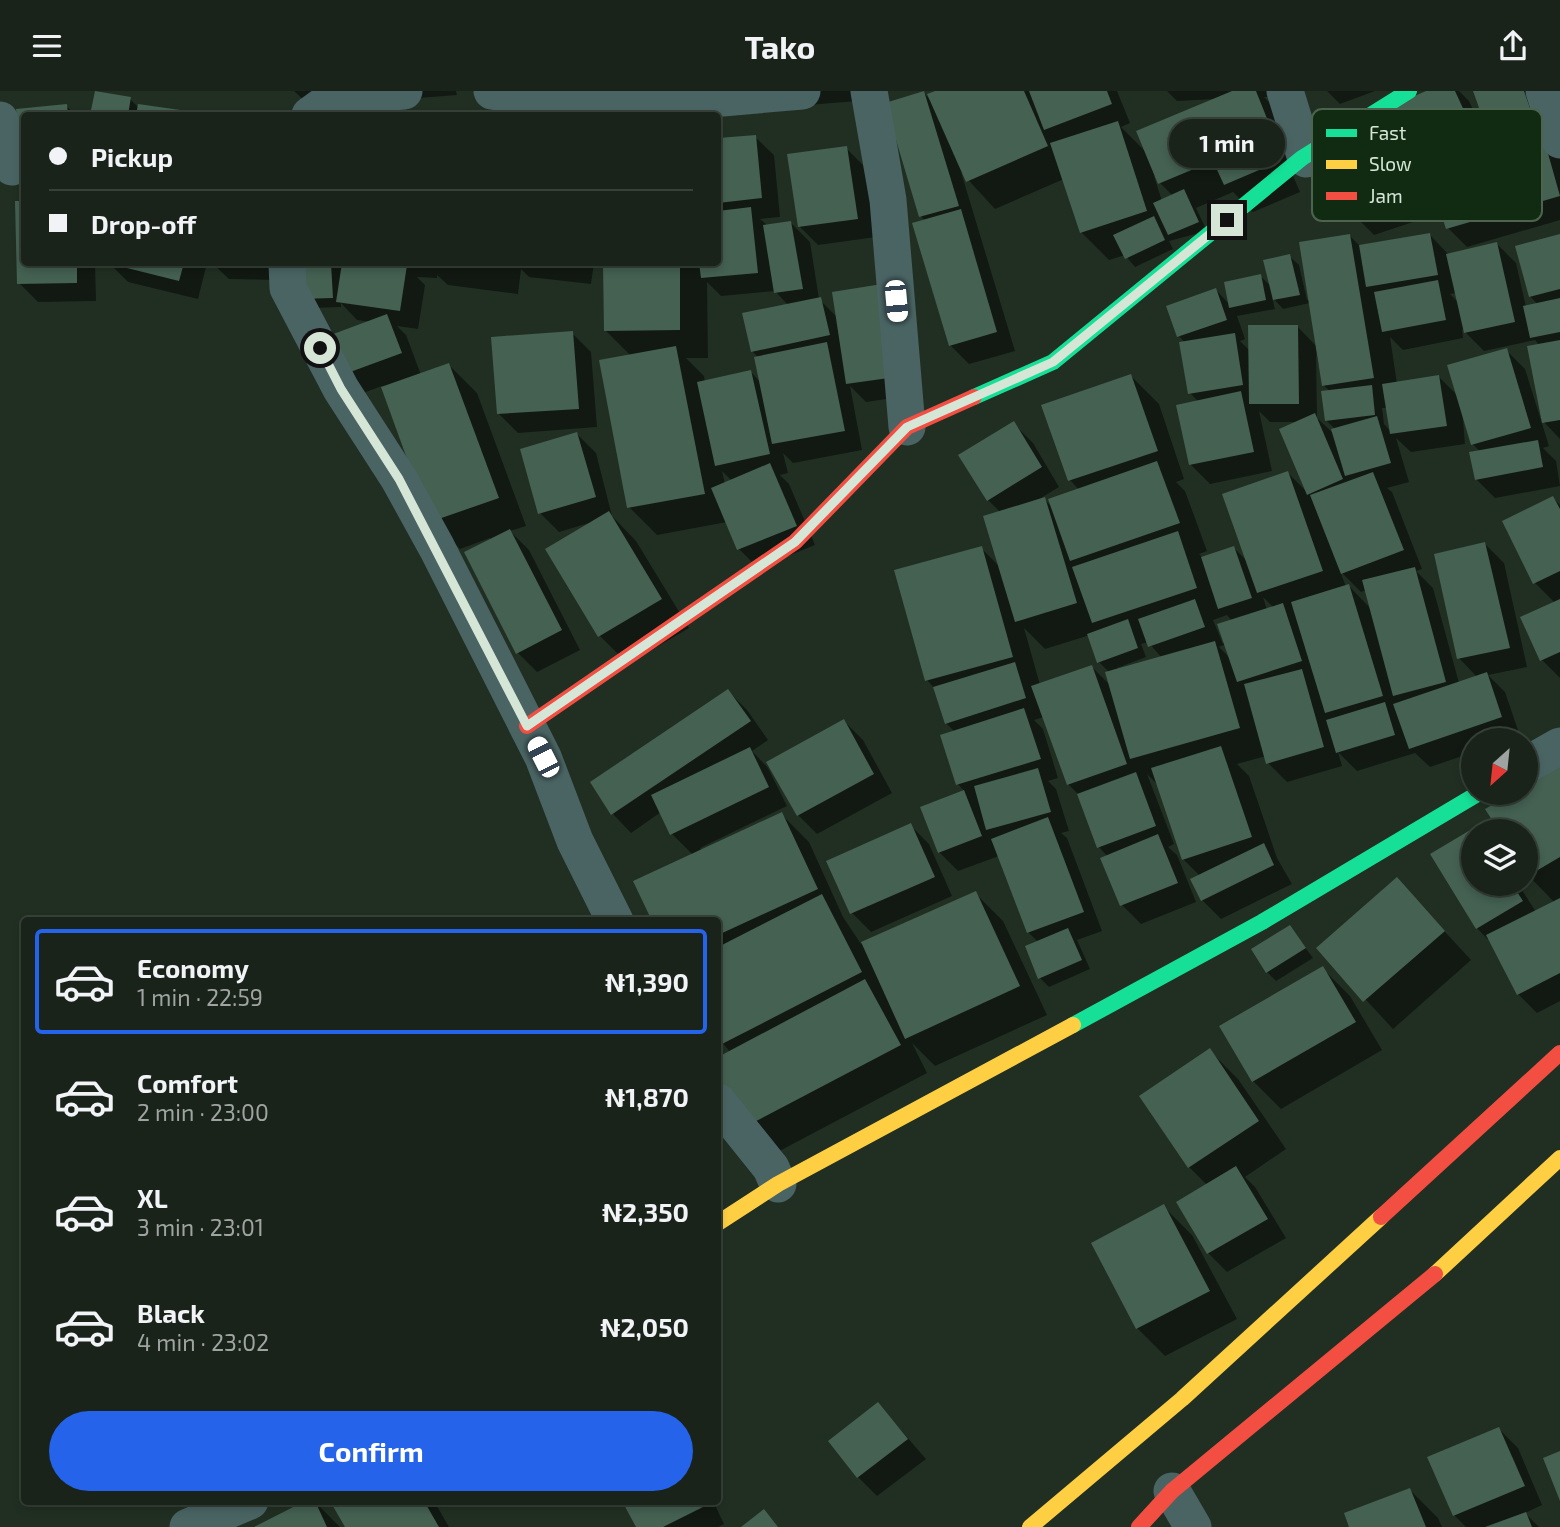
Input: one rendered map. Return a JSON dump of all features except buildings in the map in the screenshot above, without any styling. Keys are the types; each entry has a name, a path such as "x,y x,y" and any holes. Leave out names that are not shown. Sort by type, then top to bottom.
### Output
{"street":[{"path":"314,112 335,97 404,91"},
{"path":"492,91 597,109 802,91"},
{"path":"869,91 888,201 907,427"},
{"path":"1285,91 1306,159"},
{"path":"1382,109 1409,91"},
{"path":"1544,91 1560,140"},
{"path":"0,120 12,167"},
{"path":"527,726 795,542 907,427 1053,362 1312,155"},
{"path":"287,266 288,288 341,389 399,479 527,726 543,757 575,841 613,917"},
{"path":"1538,758 1560,746"},
{"path":"721,1221 778,1184 1262,922 1461,804"},
{"path":"1030,1527 1223,1362 1560,1053"},
{"path":"721,1107 771,1168 778,1184"},
{"path":"1139,1527 1172,1491 1431,1278 1560,1158"},
{"path":"1172,1491 1193,1527"},
{"path":"188,1527 240,1505"}],"traffic: fast":[{"path":"1380,109 1409,91"},
{"path":"974,397 1053,362 1312,152"},
{"path":"1073,1025 1262,922 1461,804"}],"traffic: slow":[{"path":"721,1221 778,1184 1073,1025"},
{"path":"1435,1274 1560,1158"},
{"path":"1030,1527 1182,1399 1381,1217"}],"traffic: jam":[{"path":"527,726 795,542 907,427 974,397"},
{"path":"1381,1217 1560,1053"},
{"path":"1139,1527 1172,1491 1435,1274"}],"route":[{"path":"320,348 341,389 399,479 527,726 795,542 907,427 1053,362 1227,220"}]}
